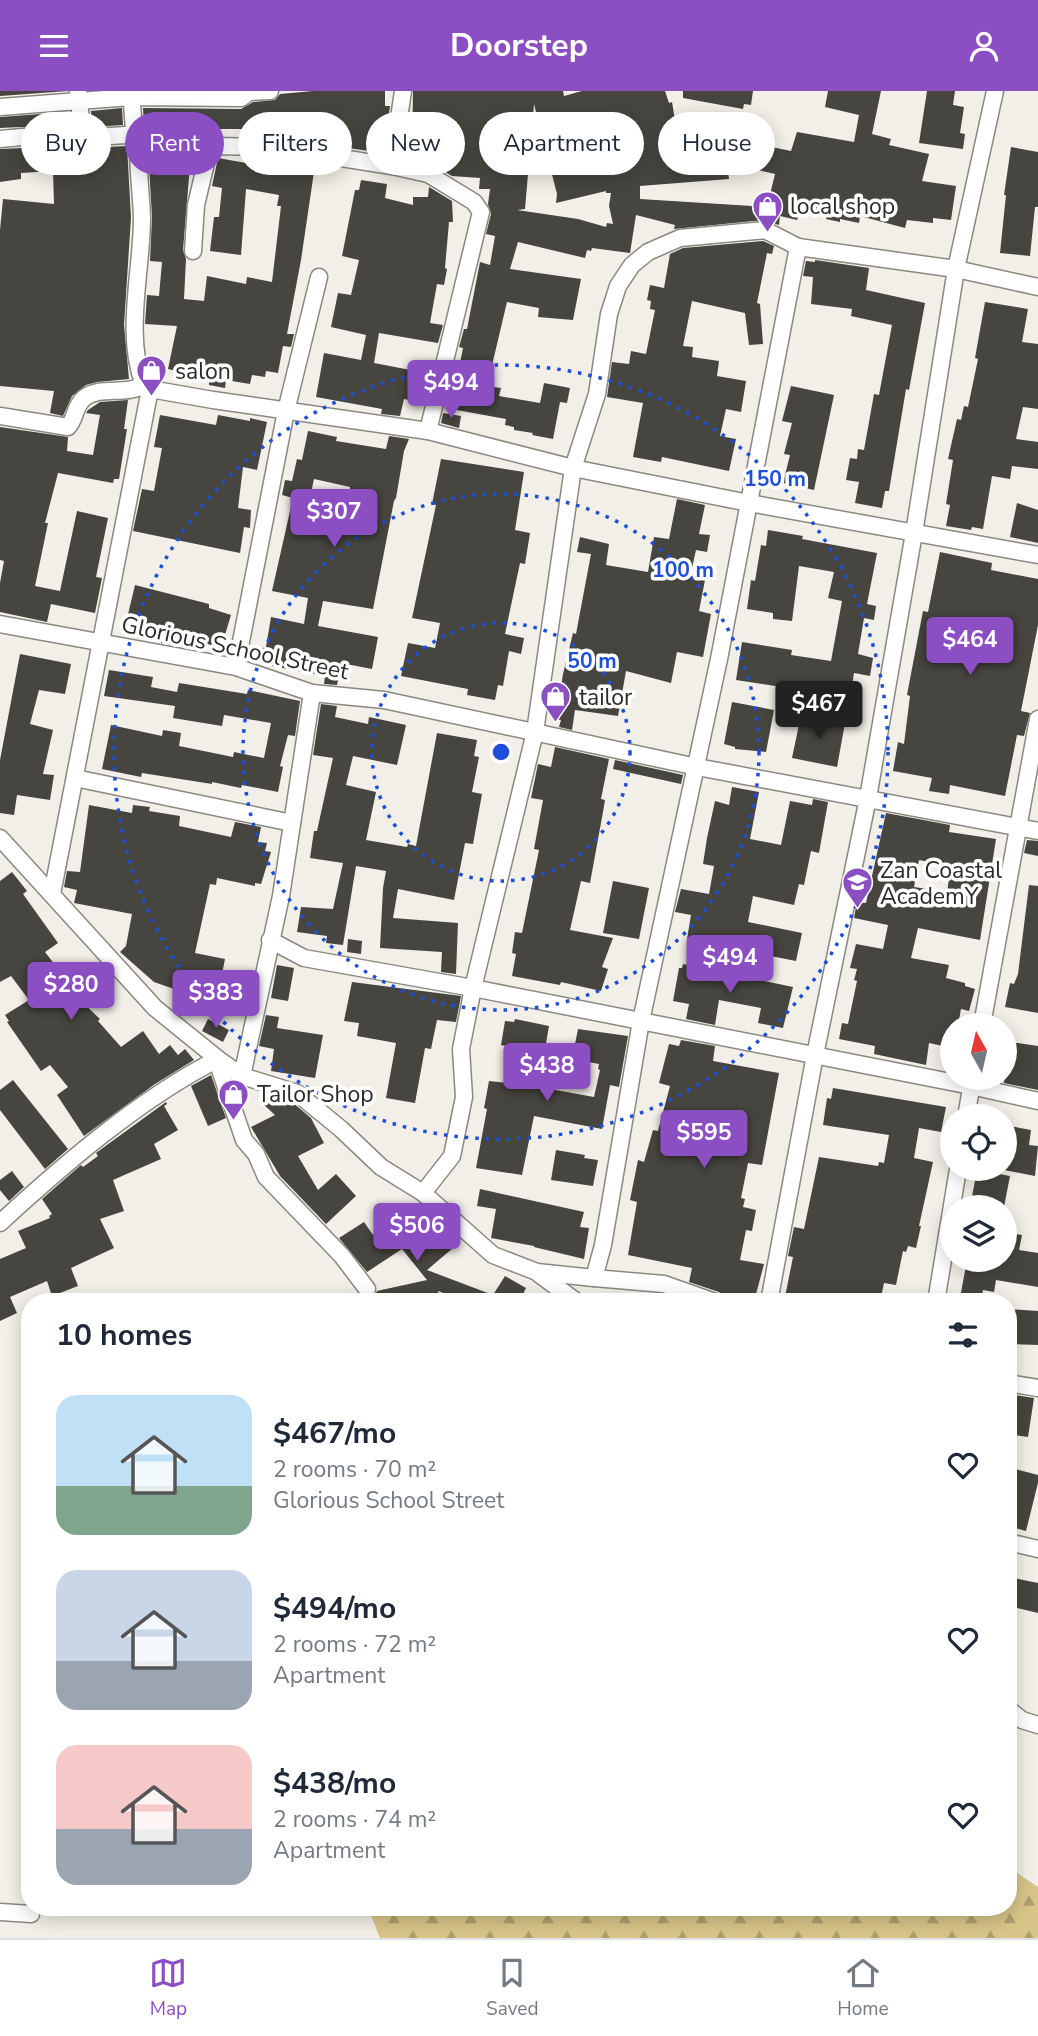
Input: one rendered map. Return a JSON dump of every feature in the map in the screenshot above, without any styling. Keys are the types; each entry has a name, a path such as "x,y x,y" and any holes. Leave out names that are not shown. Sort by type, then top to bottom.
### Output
{"street":[{"path":"0,107 31,98 188,94 241,99 249,92 270,91"},
{"path":"400,112 403,91"},
{"path":"771,1293 868,798 956,269 995,91"},
{"path":"131,94 132,112"},
{"path":"0,139 21,137"},
{"path":"224,146 271,146 366,162"},
{"path":"52,894 102,643 147,387 137,369 135,346 142,217 138,175"},
{"path":"193,251 195,205 203,175"},
{"path":"428,431 481,212 474,202 430,175"},
{"path":"423,1193 452,1156 464,1097 461,1049 473,988 535,732 573,468 597,394 609,314 618,286 632,265 648,252 680,238 765,230 799,247 956,269 1038,287"},
{"path":"594,1278 603,1245 640,1021 696,767 799,247"},
{"path":"236,667 286,411 318,277"},
{"path":"0,416 68,427 72,424 76,407 86,397 97,392 131,391 147,387 286,411 428,431 573,468 1038,555"},
{"name":"Glorious School Street","path":"0,624 236,667 312,693 384,700 696,767 1038,831"},
{"path":"242,1076 281,896 312,693"},
{"path":"984,1013 1038,719"},
{"path":"75,778 292,823"},
{"path":"0,838 155,1008 242,1076 297,1093 381,1167 423,1193 493,1255 537,1272 664,1284 690,1293"},
{"path":"270,940 303,958 940,1076"},
{"path":"0,1223 31,1194 136,1109 184,1076 218,1059"},
{"path":"218,1059 244,1140 259,1158 266,1177 342,1256 367,1289"},
{"path":"1000,1090 1038,1101"},
{"path":"937,1293 956,1181"},
{"path":"537,1272 565,1293"},
{"path":"1017,1384 1038,1388"},
{"path":"1017,1544 1038,1549"},
{"path":"1017,1716 1038,1725"},
{"path":"0,1912 21,1913"}],"green space":[{"path":"1017,1873 1038,1887 1038,1938 380,1938 371,1916 1017,1916"}],"building":[{"path":"0,91 68,91 0,96"},
{"path":"385,91 385,106 390,106 389,112 366,112 366,151 352,149 352,112 238,112 238,129 224,129 224,112 143,112 143,108 241,109 253,102 275,100 280,94"},
{"path":"413,91 563,91 564,96 582,91 665,91 669,103 672,102 674,112 658,112 658,175 728,175 729,179 640,186 640,199 767,207 775,175 775,148 791,151 797,132 854,142 859,115 825,107 828,91 881,91 872,134 891,139 889,145 929,154 922,181 956,186 951,220 933,218 933,223 907,220 905,228 860,216 859,223 826,219 828,211 801,205 797,220 780,216 779,225 764,220 674,229 675,225 636,215 630,253 592,248 591,251 587,250 585,258 518,242 510,269 581,279 573,320 538,317 539,308 507,302 489,378 494,379 493,387 501,388 499,396 540,403 544,383 570,388 567,403 560,402 553,439 514,430 514,427 505,425 506,419 451,409 463,348 459,347 464,329 467,329 480,262 490,265 495,236 486,234 491,214 488,204 490,189 479,189 480,178 452,176 465,175 465,112 413,112"},
{"path":"683,91 753,91 751,105 744,104 743,109 683,98"},
{"path":"927,91 955,91 953,105 964,107 960,133 965,134 963,149 919,143"},
{"path":"122,108 123,125 111,126 111,112 91,111"},
{"path":"21,116 21,127 0,128 0,117"},
{"path":"125,146 125,175 129,175 131,218 124,325 129,379 86,385 72,396 63,416 50,413 54,391 0,386 0,230 3,199 54,204 53,175 111,175 111,147"},
{"path":"1011,147 1038,152 1038,207 1035,207 1030,256 1000,253"},
{"path":"21,148 21,179 0,182 0,149"},
{"path":"224,159 238,162 238,175 314,175 287,334 294,334 291,347 283,346 278,373 266,371 265,377 252,375 250,384 226,380 225,388 184,377 185,373 168,369 177,326 145,324 147,295 159,296 162,262 150,261 152,217 150,175 189,175 183,250 186,259 184,299 204,301 207,276 246,284 247,277 272,282 281,206 277,206 279,195 246,189 241,255 210,251 214,217 219,217 222,188 212,186 214,175 224,175"},
{"path":"361,180 387,184 385,198 413,205 413,197 428,197 429,187 452,201 453,222 449,222 447,269 444,285 437,284 430,323 443,325 438,343 379,333 374,363 426,373 420,402 404,399 400,416 381,414 382,409 316,397 324,353 361,360 366,335 331,327 338,293 351,295 359,260 342,256 355,190 359,190"},
{"path":"763,241 774,246 772,254 767,253 757,303 760,304 763,344 749,345 745,313 692,301 683,346 693,347 692,357 719,361 717,376 746,381 741,412 726,409 720,436 736,439 729,471 662,457 661,462 633,457 643,403 607,397 612,362 629,364 631,351 646,354 655,310 650,309 651,301 647,300 650,285 664,288 670,254 683,248"},
{"path":"806,261 869,268 866,290 925,303 909,390 906,389 889,491 885,491 882,508 855,503 859,482 846,480 850,458 857,459 858,449 864,450 874,394 879,395 892,325 851,316 852,309 811,304 813,277 803,276"},
{"path":"985,302 1028,309 1022,342 1038,344 1038,409 1023,407 1016,439 1038,442 1038,469 1012,466 1010,479 992,476 983,529 972,527 971,530 946,526 950,505 946,504 953,460 948,459 957,419 961,420 964,406 968,407 978,359 975,358"},
{"path":"791,386 834,395 814,490 783,483 790,455 784,454 792,423 782,421"},
{"path":"128,400 124,429 127,429 119,479 114,479 113,483 58,473 45,523 48,523 35,586 60,591 77,511 108,518 96,577 102,578 95,613 51,604 47,622 0,612 0,583 4,561 0,560 0,427 68,437 67,451 93,455 100,415 86,413 100,402"},
{"path":"443,413 461,416 459,428 441,423"},
{"path":"160,415 216,425 218,415 267,422 257,470 243,467 238,508 251,510 250,528 244,527 240,553 133,531 142,489 154,491 162,448 154,447"},
{"path":"308,431 337,437 336,441 386,449 389,436 409,439 404,451 373,609 323,601 318,626 378,637 372,669 341,663 337,685 324,684 325,676 268,663 271,648 266,647 271,617 304,624 308,598 272,591 293,498 282,495 285,480 292,481 297,459 302,460","holes":["314,479 350,487 352,490 348,516 308,507"]},
{"path":"441,459 524,472 515,530 530,533 525,564 520,563 505,634 524,638 521,654 509,651 503,686 498,685 495,700 467,695 468,689 401,676 408,643 435,648 440,623 412,618 436,505 432,504"},
{"path":"677,499 705,505 699,534 710,535 707,552 696,550 690,577 705,580 699,611 711,614 703,657 677,652 671,683 626,671 618,716 575,710 572,730 559,727 561,720 556,719 563,674 573,633 576,634 591,554 577,552 580,537 609,544 606,565 648,572 654,537 669,539"},
{"path":"1017,503 1038,510 1038,543 1010,537"},
{"path":"768,530 877,553 867,604 876,606 874,620 864,618 858,654 873,658 870,676 854,673 850,697 736,680 742,642 792,650 791,655 831,661 842,601 828,598 834,572 799,566 792,621 773,619 773,613 747,609 751,580 755,581 761,545 766,546"},
{"path":"940,552 992,563 991,570 1038,579 1038,625 1021,711 1030,713 1024,736 1017,735 1005,796 950,785 949,794 929,791 932,778 893,771 898,742 904,744 910,696 907,695 923,611 928,612"},
{"path":"135,585 209,604 209,608 231,615 221,648 175,634 174,645 161,643 161,639 124,631"},
{"path":"20,654 71,664 65,694 39,690 30,724 53,730 43,774 54,775 50,800 17,795 14,815 0,813 0,760"},
{"path":"109,670 153,677 151,687 177,692 179,683 247,694 248,690 300,701 295,736 288,735 280,766 283,767 278,792 142,773 141,777 102,769 111,725 162,736 163,730 181,733 179,746 233,757 234,752 264,758 271,723 224,715 222,726 173,718 175,706 104,696"},
{"path":"732,702 774,710 766,752 735,749 724,744"},
{"path":"321,704 337,706 335,717 368,724 369,717 406,725 397,765 353,756 346,785 376,792 366,840 416,846 437,733 477,740 474,756 479,757 472,792 482,794 473,844 465,843 454,900 398,889 393,918 458,923 456,974 441,972 442,952 380,948 386,871 356,866 343,945 326,943 327,936 297,932 301,907 333,909 343,863 310,858 314,831 317,831 333,758 313,755"},
{"path":"801,715 845,723 837,767 792,758"},
{"path":"555,747 609,759 601,799 605,800 590,883 581,881 570,930 613,938 602,967 608,969 601,991 561,982 560,985 512,976 516,954 512,953 515,932 522,933 539,850 534,849 543,800 531,798 538,764 551,767"},
{"path":"615,760 683,775 681,784 613,769"},
{"path":"732,787 759,792 750,839 781,845 790,801 812,805 813,799 828,802 819,853 811,851 804,885 799,884 794,905 753,896 748,922 802,933 796,961 687,939 691,915 675,912 681,889 709,894 714,866 703,864 707,838 715,801 729,805"},
{"path":"89,805 132,813 133,805 150,807 149,811 180,816 179,826 231,837 235,822 261,827 258,842 267,843 265,851 271,852 261,884 255,883 255,886 217,878 216,885 210,884 195,953 225,959 218,994 212,992 211,1002 154,982 120,952 126,946 132,914 74,903 77,890 64,887 67,871 80,872"},
{"path":"886,813 950,825 949,832 996,839 980,940 918,928 911,958 949,965 946,978 975,989 969,1011 961,1009 960,1013 940,1013 940,1045 929,1043 926,1065 874,1054 875,1046 839,1039 842,1023 848,1024 857,981 854,980 857,969 850,968 856,944 883,949 888,925 854,918 857,902 866,903","holes":["919,860 951,866 947,892 914,887"]},
{"path":"1027,840 1038,841 1038,856 1024,853"},
{"path":"12,872 27,891 23,894 58,943 45,952 65,978 85,963 101,983 79,999 100,1019 98,1021 121,1047 143,1031 159,1054 170,1045 178,1055 185,1049 194,1060 155,1084 84,1136 57,1095 68,1087 50,1065 41,1071 7,1022 9,1021 5,1015 29,1000 11,976 0,982 0,881"},
{"path":"613,881 649,888 639,939 603,933"},
{"path":"1029,885 1038,886 1038,1013 1005,1007 1010,983 1014,984 1018,974"},
{"path":"348,939 362,941 361,954 347,952"},
{"path":"683,964 793,987 783,1028 758,1023 761,1008 719,1000 715,1025 686,1019 689,1004 673,1001 679,968 682,968"},
{"path":"277,965 294,968 288,1001 271,998"},
{"path":"352,982 461,996 456,1022 437,1020 431,1049 425,1048 415,1103 386,1098 396,1043 357,1036 359,1023 344,1021"},
{"path":"266,1015 279,1017 277,1028 323,1035 315,1078 271,1071 274,1049 259,1046"},
{"path":"208,1019 229,1030 223,1042 202,1031"},
{"path":"515,1019 549,1026 544,1055 501,1045 505,1021 514,1022"},
{"path":"578,1029 628,1036 619,1087 610,1085 602,1129 534,1116 522,1175 476,1168 487,1109 484,1108 489,1081 536,1086 539,1069 553,1072 550,1089 594,1097 599,1064 572,1059"},
{"path":"681,1040 715,1046 713,1061 779,1073 762,1165 748,1163 741,1198 745,1199 743,1207 756,1210 752,1231 746,1230 740,1260 764,1264 756,1293 720,1293 689,1282 692,1268 628,1255 637,1202 630,1200 638,1160 644,1162 653,1130 658,1131 670,1086 659,1083 669,1044 679,1046"},
{"path":"1017,1043 1038,1046 1038,1090 1017,1086"},
{"path":"211,1075 226,1118 208,1126 191,1086"},
{"path":"13,1080 68,1149 45,1169 0,1110 0,1090"},
{"path":"833,1088 940,1106 940,1132 919,1128 914,1158 933,1162 916,1248 908,1246 906,1252 903,1251 896,1285 884,1283 882,1293 786,1293 793,1257 788,1256 794,1227 804,1229 819,1157 878,1166 879,1162 884,1163 889,1135 823,1125 827,1098 831,1099"},
{"path":"273,1096 292,1102 311,1118 324,1143 298,1156 318,1190 336,1174 356,1196 326,1224 280,1176 251,1127 275,1115 264,1105"},
{"path":"166,1102 164,1106 178,1130 154,1144 161,1159 113,1180 124,1211 100,1219 114,1248 71,1268 78,1286 60,1293 51,1293 47,1281 10,1297 17,1313 0,1321 0,1259 26,1248 18,1231 50,1218 52,1214 42,1199 81,1165 83,1167 98,1156 96,1153"},
{"path":"1017,1127 1031,1130 1029,1145 1038,1146 1035,1176 1017,1173"},
{"path":"556,1150 598,1160 593,1186 551,1180"},
{"path":"12,1171 24,1187 9,1201 0,1190 0,1180"},
{"path":"975,1181 1009,1181 1006,1195 972,1195"},
{"path":"480,1189 584,1212 580,1227 589,1228 584,1259 491,1238 496,1209 477,1206"},
{"path":"404,1209 429,1235 436,1228 453,1248 427,1270 488,1293 376,1293 427,1280 402,1249 367,1272 339,1238 364,1222 373,1235 398,1211 400,1213"},
{"path":"1017,1234 1022,1235 1019,1250 1038,1253 1038,1287 996,1280 994,1292 983,1290 982,1293 961,1293 965,1272 1017,1272"},
{"path":"505,1276 526,1288 524,1293 494,1293"},
{"path":"1017,1310 1038,1311 1038,1345 1017,1344"},
{"path":"1017,1395 1034,1398 1028,1437 1017,1435"},
{"path":"1017,1469 1038,1475 1026,1531 1017,1528"},
{"path":"1017,1579 1038,1583 1038,1613 1017,1608"}],"place":[{"name":"local shop","path":"767,233"},
{"name":"salon","path":"152,398"},
{"name":"tailor","path":"556,724"},
{"name":"Zan Coastal AcademY","path":"857,910"},
{"name":"Tailor Shop","path":"234,1121"}]}
